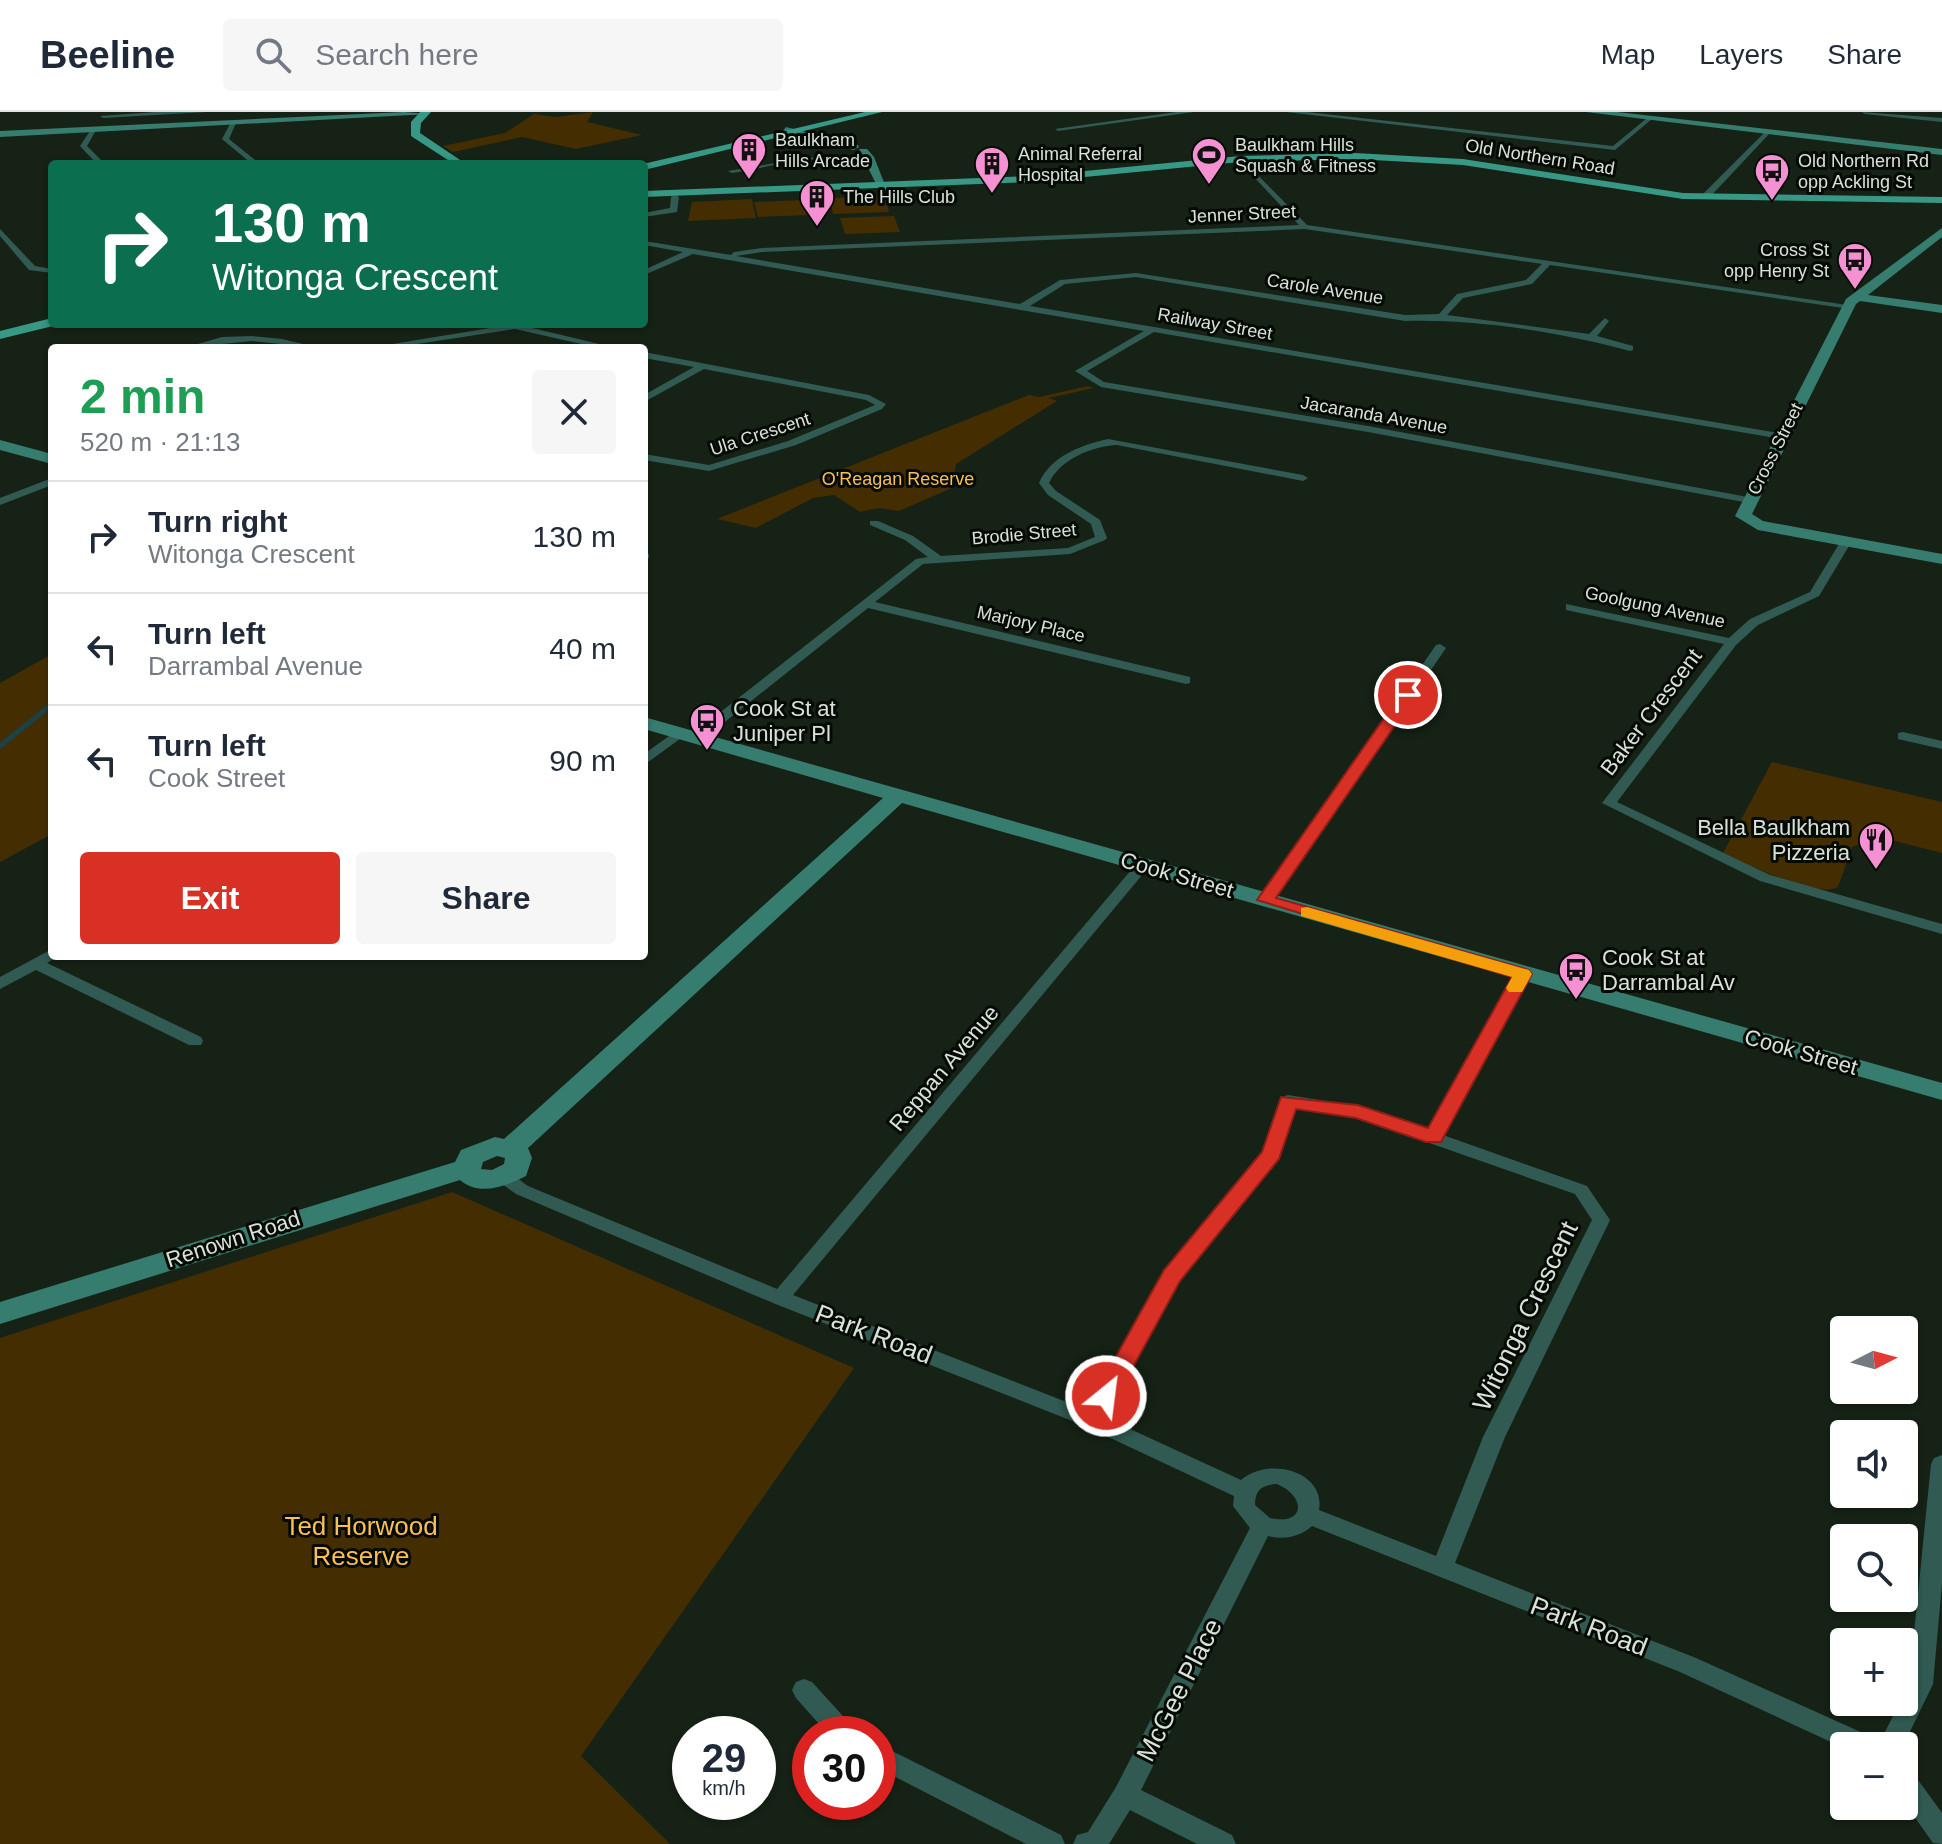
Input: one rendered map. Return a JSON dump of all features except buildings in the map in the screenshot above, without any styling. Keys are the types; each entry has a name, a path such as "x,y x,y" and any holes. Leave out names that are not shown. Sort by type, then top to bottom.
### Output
{"main road":[{"path":"648,162 866,112"},
{"path":"648,166 790,130 877,112"},
{"path":"421,113 406,124 406,134 445,160"},
{"path":"421,113 415,134 455,160"},
{"name":"Old Northern Road","path":"648,196 1043,181 1240,159 1355,156 1436,159 1517,169 1644,192 1705,197 1942,200"},
{"name":"Old Northern Road","path":"648,196 883,187"},
{"path":"0,332 48,321"}],"street":[{"path":"97,160 83,146 104,114 204,112"},
{"path":"196,125 212,112"},
{"path":"1121,112 1138,119"},
{"path":"1058,129 1191,112"},
{"path":"1289,112 1615,148 1641,116"},
{"path":"1591,112 1942,152"},
{"path":"1865,112 1942,120"},
{"path":"0,134 421,113"},
{"path":"233,123 225,139 251,160"},
{"path":"790,130 859,150 876,158 874,166"},
{"path":"1705,197 1767,133"},
{"path":"840,157 859,150"},
{"path":"732,171 840,157 864,158 874,166 883,187"},
{"path":"1240,159 1305,227"},
{"path":"648,214 674,210 675,197"},
{"name":"Jenner Street","path":"727,257 762,250 1305,227 1547,263 1853,302"},
{"path":"0,231 32,268 48,270"},
{"name":"Cross Street","path":"1942,231 1853,302 1781,436 1743,516 1749,522 1942,559"},
{"name":"Railway Street","path":"648,244 1781,436"},
{"path":"648,271 692,251"},
{"path":"1441,317 1460,296 1529,282 1547,263"},
{"name":"Carole Avenue","path":"1022,307 1063,282 1136,275 1405,318 1441,317 1591,337 1630,348"},
{"path":"1853,302 1942,309"},
{"path":"1591,337 1605,321"},
{"path":"401,344 511,328"},
{"path":"522,328 593,344"},
{"name":"Jacaranda Avenue","path":"1152,330 1080,371 1101,384 1368,429 1749,500"},
{"path":"212,344 258,336 296,344"},
{"name":"Ula Crescent","path":"648,356 869,398 881,404 895,403"},
{"path":"648,397 703,366"},
{"name":"Ula Crescent","path":"648,458 690,467 728,464 806,437 881,404"},
{"name":"Brodie Street","path":"648,759 687,736 868,604 920,561 1053,553 1094,544 1101,538 1096,522 1052,493 1044,479 1088,445 1100,441 1303,478"},
{"path":"0,445 48,458"},
{"path":"0,502 48,483"},
{"path":"874,523 909,538 937,558"},
{"name":"Baker Crescent","path":"1846,541 1815,594 1754,622 1732,642 1609,803 1765,878 1942,929"},
{"name":"Marjory Place","path":"868,604 1186,680"},
{"name":"Goolgung Avenue","path":"1570,607 1732,642"},
{"path":"1266,900 1440,648"},
{"name":"Cook Street","path":"648,724 1942,1092"},
{"path":"1903,736 1942,745"},
{"path":"511,1148 898,795"},
{"name":"Reppan Avenue","path":"780,1298 1142,866"},
{"path":"0,984 48,956"},
{"path":"36,964 195,1041"},
{"path":"1433,1137 1523,974"},
{"name":"Witonga Crescent","path":"1092,1420 1172,1275 1271,1154 1288,1101 1358,1112 1581,1190 1601,1220 1494,1437 1442,1568"},
{"path":"485,1148 511,1148 517,1152 519,1164 503,1178 479,1180 467,1168 471,1156 485,1148"},
{"name":"Renown Road","path":"0,1313 467,1168"},
{"name":"Park Road","path":"503,1178 536,1196 780,1298 1092,1420 1245,1491"},
{"path":"1897,1732 1921,1684 1942,1464"},
{"path":"1266,1476 1287,1478 1304,1489 1310,1506 1308,1515 1303,1522 1284,1530 1262,1526 1244,1506 1245,1491 1250,1484 1266,1476"},
{"name":"Park Road","path":"1308,1515 1688,1665 1834,1732"},
{"name":"McGee Place","path":"1086,1844 1095,1843 1125,1795 1262,1526"},
{"path":"804,1690 827,1716"},
{"path":"896,1764 1052,1844"},
{"path":"1125,1795 1223,1844"},
{"path":"1918,1801 1942,1834"}],"green space":[{"path":"593,112 587,122 642,135 576,149 522,137 453,152 443,146 505,133 534,114 556,117"},
{"path":"885,196 889,212 833,214 830,198"},
{"path":"752,199 756,218 688,221 692,202"},
{"path":"805,200 810,215 758,217 754,202"},
{"path":"894,216 900,232 845,234 840,218"},
{"name":"O'Reagan Reserve","path":"1088,386 1094,388 1049,398 1057,401 956,464 952,488 899,511 879,508 860,512 834,495 813,498 756,528 717,519 1029,395 1039,397"},
{"path":"48,656 48,836 0,862 0,683"},
{"path":"1772,762 1942,802 1942,853 1879,837 1852,847 1838,887 1828,889 1781,878 1723,853"},
{"name":"Ted Horwood Reserve","path":"452,1192 854,1368 581,1756 670,1844 0,1844 0,1338"}],"waterway":[{"path":"0,746 48,707"}],"slow traffic":[{"path":"1307,912 1523,974 1515,988"}],"place":[{"name":"Baulkham Hills Arcade","path":"749,181"},
{"name":"Baulkham Hills Squash & Fitness","path":"1209,186"},
{"name":"Animal Referral Hospital","path":"992,195"},
{"name":"Old Northern Rd opp Ackling St","path":"1772,202"},
{"name":"The Hills Club","path":"817,228"},
{"name":"Cross St opp Henry St","path":"1855,291"},
{"name":"Cook St at Juniper Pl","path":"707,752"},
{"name":"Bella Baulkham Pizzeria","path":"1876,871"},
{"name":"Cook St at Darrambal Av","path":"1576,1001"}],"route":[{"path":"1106,1396 1172,1275 1271,1154 1288,1101 1358,1112 1433,1137 1523,974 1266,900 1408,695"}]}
